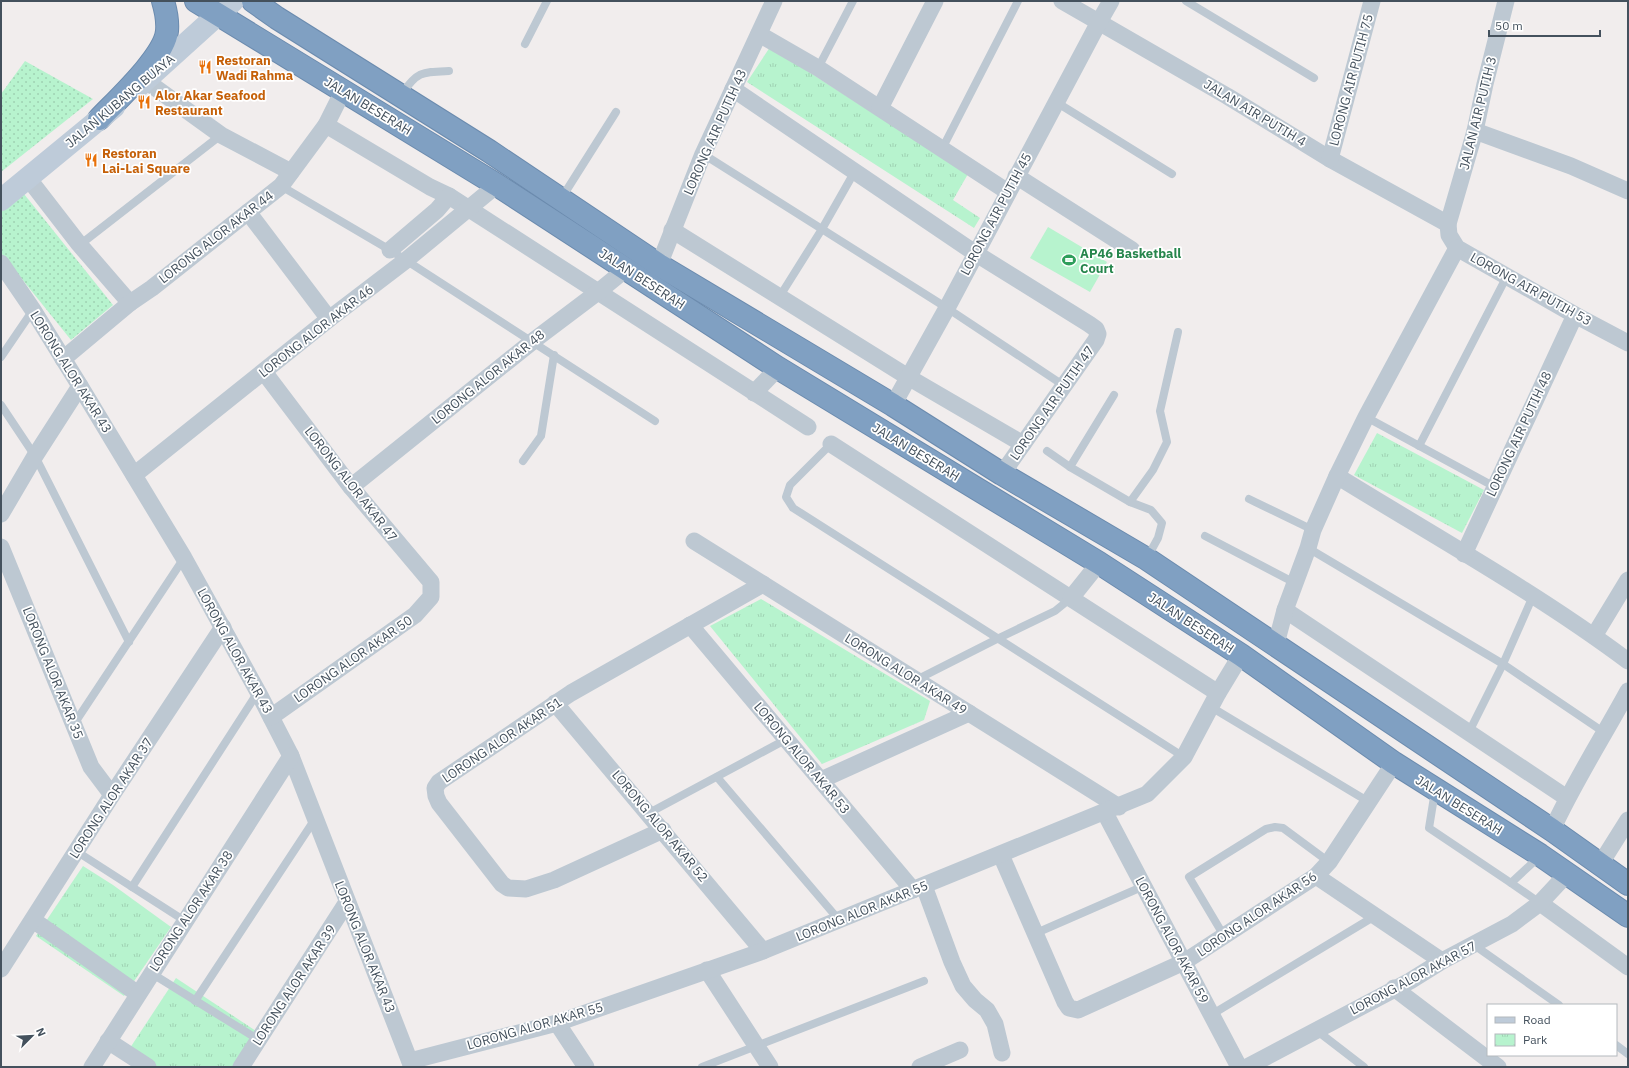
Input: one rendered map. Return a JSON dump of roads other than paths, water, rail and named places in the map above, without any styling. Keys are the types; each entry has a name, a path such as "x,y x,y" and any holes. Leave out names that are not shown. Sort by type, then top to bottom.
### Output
{"highway":[{"path":"99,120 154,60 162,47 167,32 167,16 163,1"},
{"name":"JALAN BESERAH","path":"196,1 226,8 343,90 497,185 778,368 1099,563 1241,655 1394,763 1540,855 1628,916"},
{"name":"JALAN BESERAH","path":"253,1 489,151 659,265 893,405 1002,474 1147,559 1552,830 1628,884"}],"street":[{"name":"LORONG AIR PUTIH 43","path":"659,265 703,154 774,1"},
{"path":"880,108 935,1"},
{"name":"JALAN AIR PUTIH 4","path":"1062,1 1227,96 1330,159 1448,224"},
{"name":"LORONG AIR PUTIH 45","path":"893,405 947,308 1016,176 1111,1"},
{"name":"JALAN AIR PUTIH 3","path":"1448,224 1475,131 1506,1"},
{"name":"LORONG AIR PUTIH 75","path":"1330,159 1369,2"},
{"name":"JALAN KUBANG BUAYA","path":"1,200 146,81 226,8"},
{"path":"759,34 818,68 1008,192"},
{"path":"146,81 221,135 286,179"},
{"path":"733,89 975,253"},
{"name":"LORONG ALOR AKAR 44","path":"63,359 130,303 152,288 248,212 286,179 326,125 343,90"},
{"path":"326,125 430,187 449,196 808,427"},
{"path":"1475,131 1571,166 1628,191"},
{"path":"1016,176 1132,250"},
{"path":"28,178 79,244 130,303"},
{"name":"LORONG ALOR AKAR 46","path":"134,475 329,319 405,261 497,185"},
{"path":"390,250 436,210 449,196"},
{"path":"248,212 329,319"},
{"name":"LORONG AIR PUTIH 53","path":"1448,224 1449,235 1457,248 1575,315 1628,342"},
{"path":"672,230 908,377 1023,444"},
{"path":"1276,644 1285,610 1308,548 1313,530 1337,476 1366,417 1457,248"},
{"name":"LORONG AIR PUTIH 47","path":"975,253 1089,324 1096,329 1098,334 1096,340 1002,474"},
{"name":"LORONG ALOR AKAR 43","path":"1,263 33,310 184,558 223,627 291,756 411,1064"},
{"name":"LORONG ALOR AKAR 48","path":"351,487 533,341 626,269"},
{"name":"LORONG AIR PUTIH 48","path":"1464,554 1575,315"},
{"path":"754,393 778,368"},
{"name":"LORONG ALOR AKAR 47","path":"264,372 351,487 431,582 431,597"},
{"path":"1,514 35,456 80,386"},
{"path":"831,444 1071,598 1214,700"},
{"path":"1337,476 1533,596 1594,636 1628,661"},
{"name":"LORONG ALOR AKAR 49","path":"694,541 969,713 1112,810"},
{"name":"LORONG ALOR AKAR 35","path":"1,547 91,767 112,796"},
{"path":"1071,598 1099,563"},
{"path":"1594,636 1628,580"},
{"name":"LORONG ALOR AKAR 51","path":"664,830 554,880 526,889 508,888 502,884 439,803 435,788 439,782 555,703 763,584"},
{"name":"LORONG ALOR AKAR 50","path":"271,717 415,615 431,597"},
{"path":"1285,610 1567,798"},
{"name":"LORONG ALOR AKAR 53","path":"690,625 821,780 919,888 963,986 975,1000 987,1010 995,1024 1002,1053"},
{"name":"LORONG ALOR AKAR 37","path":"1,969 76,851 223,627"},
{"name":"LORONG ALOR AKAR 55","path":"411,1064 557,1023 763,951 1112,810 1147,794 1184,757 1214,700 1241,655"},
{"path":"1552,830 1567,798 1628,691"},
{"name":"LORONG ALOR AKAR 52","path":"555,703 664,830 763,951"},
{"path":"821,780 969,713"},
{"name":"LORONG ALOR AKAR 38","path":"92,1067 291,756"},
{"name":"LORONG ALOR AKAR 56","path":"1001,855 1034,934 1065,1002 1069,1008 1078,1010 1184,962 1316,876 1329,862 1394,763"},
{"name":"LORONG ALOR AKAR 59","path":"1112,810 1144,886 1239,1067"},
{"path":"1601,864 1628,820"},
{"name":"LORONG ALOR AKAR 57","path":"1247,1067 1512,924 1540,903 1567,874"},
{"path":"1316,876 1442,961"},
{"name":"LORONG ALOR AKAR 39","path":"241,1067 347,902"},
{"path":"1540,903 1628,967"},
{"path":"32,920 138,994"},
{"path":"707,970 770,1067"},
{"path":"1394,988 1498,1067"},
{"path":"557,1023 586,1067"},
{"path":"108,1041 148,1067"},
{"path":"920,1067 960,1050"}],"lane":[{"path":"525,44 547,1"},
{"path":"818,68 853,1"},
{"path":"942,149 1018,1"},
{"path":"1186,1 1314,78"},
{"path":"401,96 411,80 425,72 449,71"},
{"path":"1056,102 1172,174"},
{"path":"561,199 616,112"},
{"path":"79,244 221,135"},
{"path":"703,154 947,308 1063,386"},
{"path":"780,296 855,171"},
{"path":"286,179 405,261 655,420"},
{"path":"1419,446 1507,276"},
{"path":"1,357 33,310"},
{"path":"1130,502 1153,470 1167,442 1160,411 1178,332"},
{"path":"523,462 541,436 554,355"},
{"path":"1070,467 1114,395"},
{"path":"1,405 35,456 129,642"},
{"path":"1366,417 1495,487"},
{"path":"831,444 790,485 786,497 793,508 1184,757"},
{"path":"1047,451 1070,467 1130,502 1151,510 1162,524 1158,538 1147,559"},
{"path":"1249,499 1313,530"},
{"path":"1205,536 1295,583"},
{"path":"1308,548 1503,664 1605,733"},
{"path":"74,725 184,558"},
{"path":"1469,732 1503,664 1533,596"},
{"path":"916,680 1055,611 1071,598"},
{"path":"132,887 258,692"},
{"path":"1214,700 1369,802"},
{"path":"649,813 787,739"},
{"path":"717,777 839,920"},
{"path":"1435,790 1429,828 1540,903"},
{"path":"195,1001 315,818"},
{"path":"1224,936 1189,877 1266,829 1275,827 1283,828 1329,862"},
{"path":"76,851 185,921"},
{"path":"1511,883 1540,855"},
{"path":"1034,934 1144,886"},
{"path":"1211,1015 1375,916"},
{"path":"1474,945 1558,1004"},
{"path":"151,973 259,1040"},
{"path":"702,1067 924,981"},
{"path":"1316,1030 1364,1067"},
{"path":"1617,1046 1628,1054"}],"place":[{"name":"Restoran Wadi Rahma","path":"205,67"},
{"name":"Alor Akar Seafood Restaurant","path":"144,102"},
{"name":"Restoran Lai-Lai Square","path":"91,160"},
{"name":"AP46 Basketball Court","path":"1069,260"}]}
